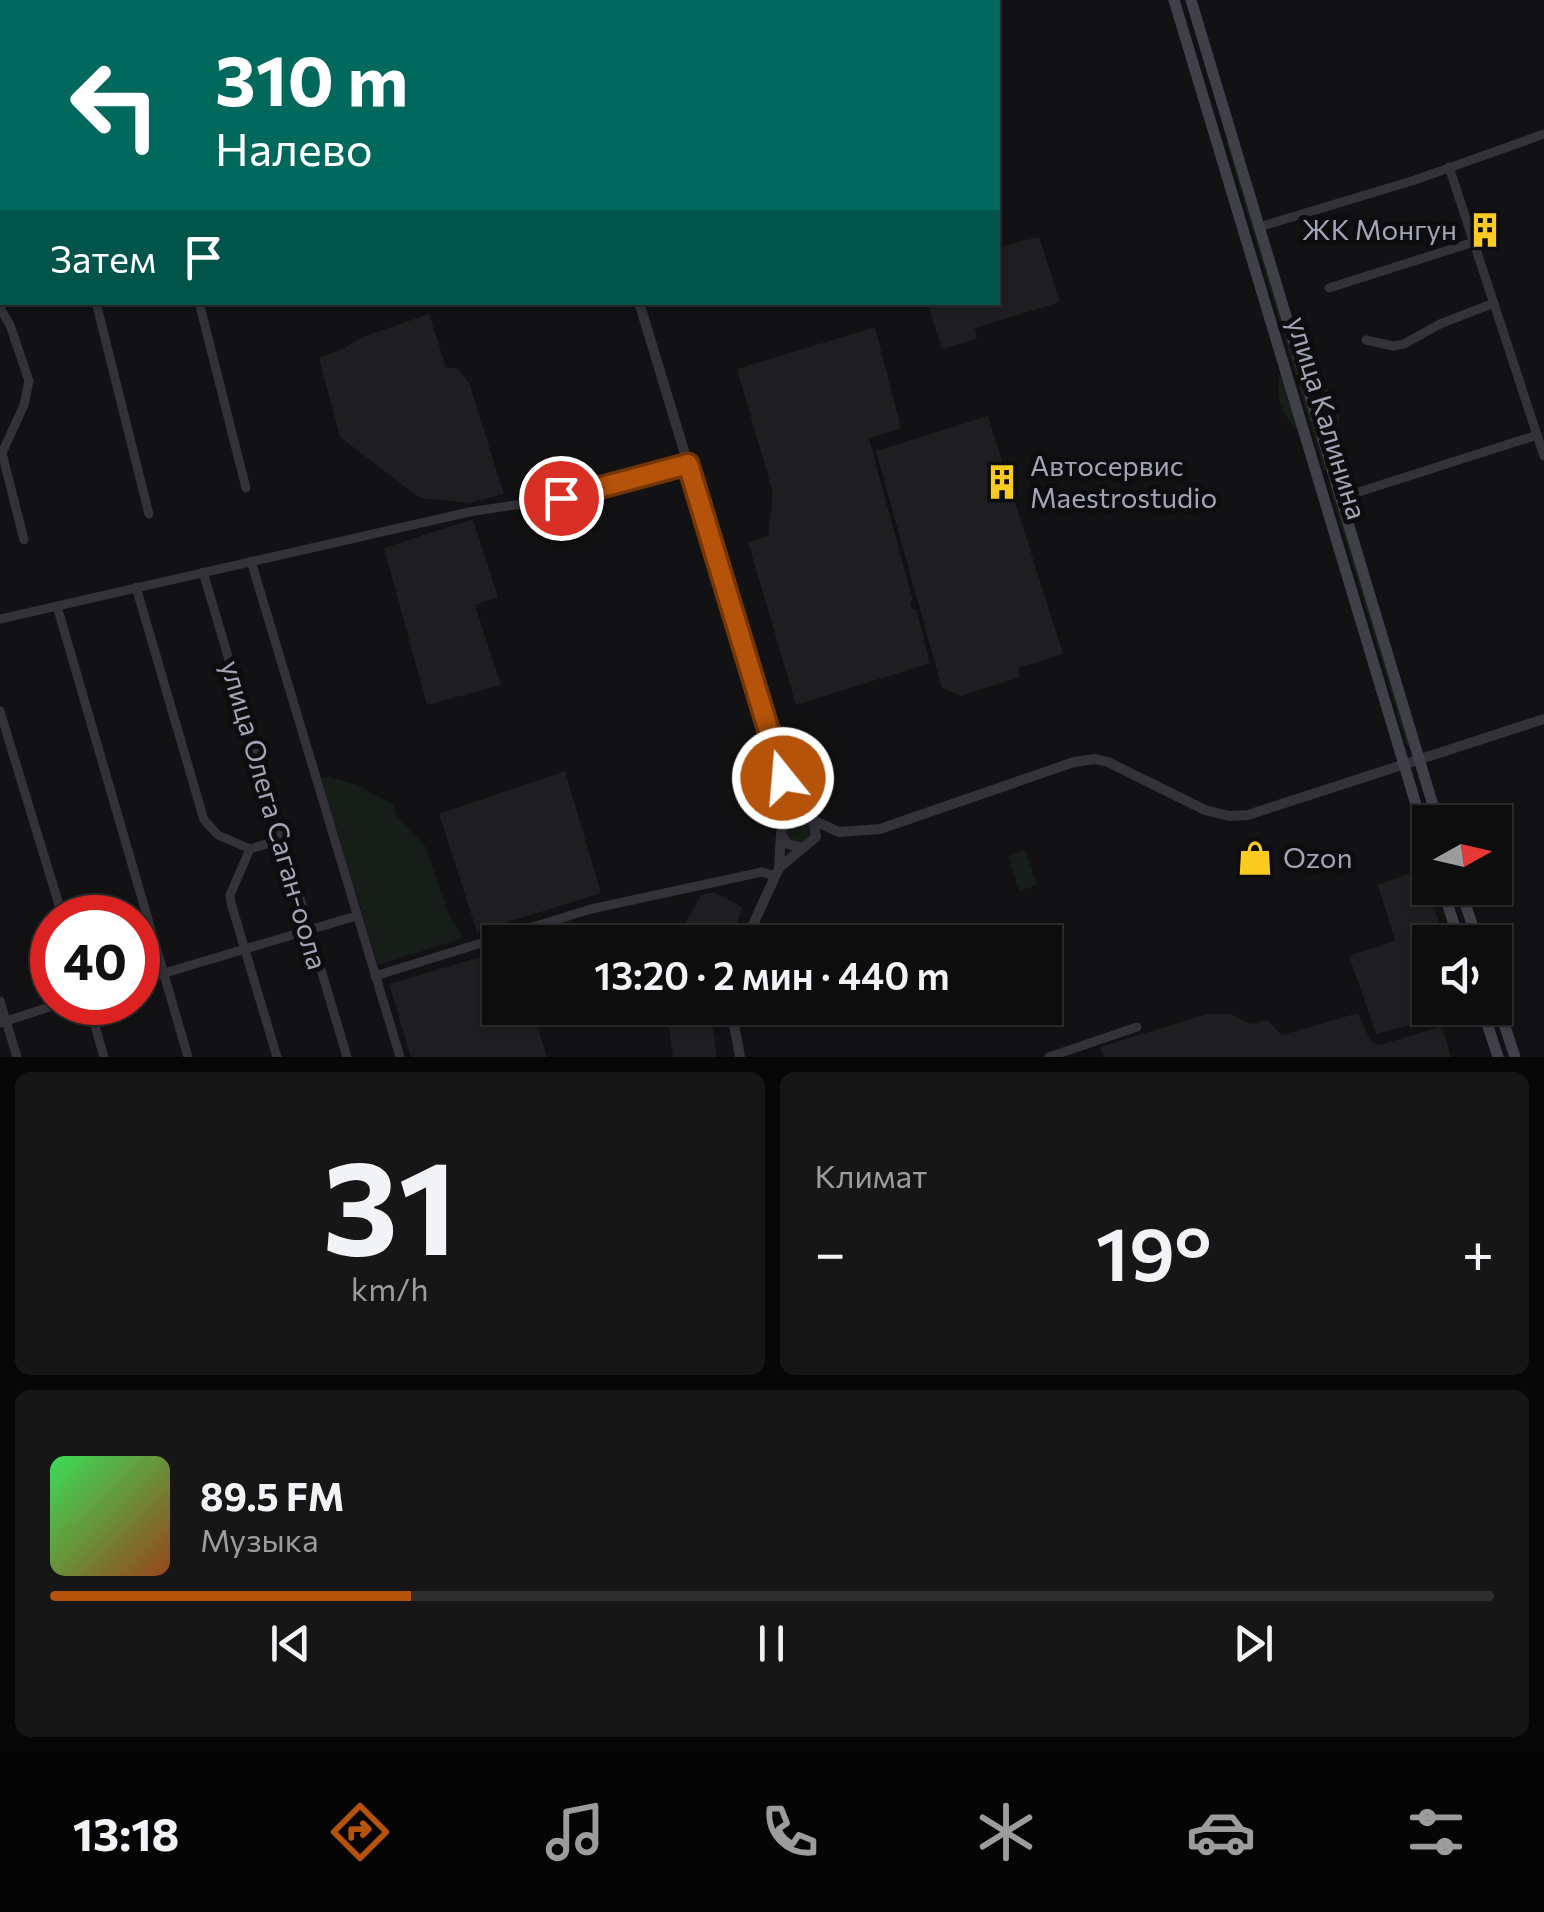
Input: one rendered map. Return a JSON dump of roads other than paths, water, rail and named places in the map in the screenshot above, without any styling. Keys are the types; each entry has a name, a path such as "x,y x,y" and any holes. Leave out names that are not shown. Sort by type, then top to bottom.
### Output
{"main road":[{"name":"улица Калинина","path":"1174,0 1416,805"},
{"name":"улица Калинина","path":"1191,0 1433,805"},
{"path":"1215,133 1230,128"},
{"path":"1317,473 1332,469"},
{"path":"1488,1025 1498,1057"},
{"path":"1505,1025 1515,1057"}],"street":[{"path":"1259,228 1544,134"},
{"path":"1449,167 1544,456"},
{"path":"1329,288 1474,242"},
{"path":"1366,340 1393,346 1404,344 1440,324 1494,303"},
{"path":"97,305 149,514"},
{"path":"200,305 246,488"},
{"path":"640,305 787,791 777,872 753,925"},
{"path":"0,308 30,381 24,405 2,453 24,540"},
{"path":"1340,498 1537,435"},
{"path":"0,619 491,507 561,498 688,464"},
{"path":"250,562 400,1057"},
{"name":"улица Олега Саган-оола","path":"203,572 347,1057"},
{"path":"136,587 204,820 218,835 250,849 282,840"},
{"path":"57,606 188,1057"},
{"path":"0,712 55,895"},
{"path":"782,828 786,844 808,845 840,832 880,829 1083,760 1106,761 1206,810 1229,816 1255,813 1544,719"},
{"path":"375,976 590,909 777,872 808,845 817,831 787,791"},
{"path":"782,828 797,813 840,832"},
{"path":"250,849 230,895 277,1057"},
{"path":"160,975 356,916"},
{"path":"0,1001 16,1057"},
{"path":"3,1022 30,1013"},
{"path":"95,1025 104,1057"},
{"path":"734,1025 740,1057"},
{"path":"1050,1057 1137,1027"}],"place":[{"name":"ЖК Монгун","path":"1485,230"},
{"name":"Автосервис Maestrostudio","path":"1002,482"},
{"name":"Ozon","path":"1255,858"}]}
